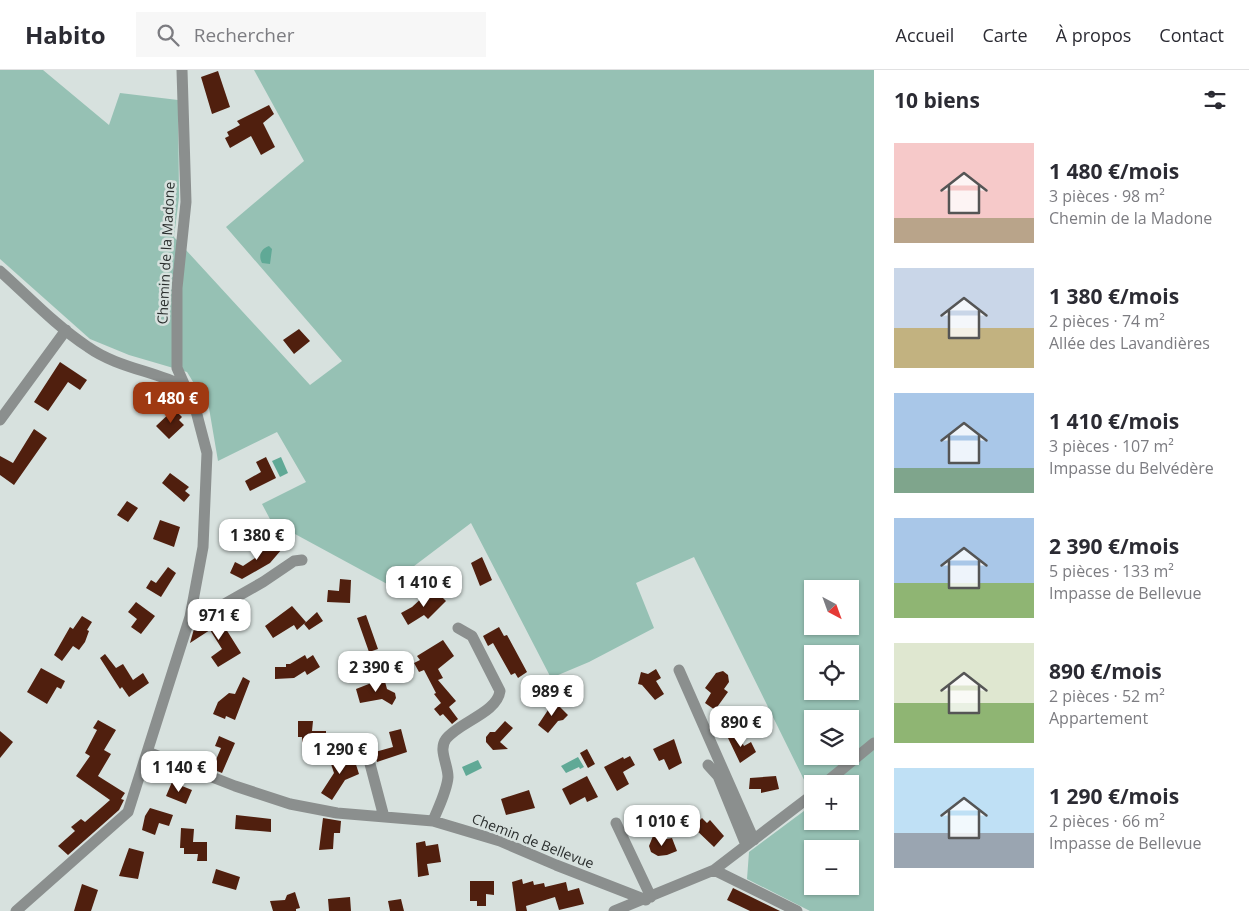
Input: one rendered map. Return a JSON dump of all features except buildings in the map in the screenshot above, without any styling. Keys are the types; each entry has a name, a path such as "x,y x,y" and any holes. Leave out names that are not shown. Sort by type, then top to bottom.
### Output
{"street":[{"name":"Chemin de la Madone","path":"16,911 128,812 190,617 203,547 207,453 196,411 177,368 177,288 186,202 182,70"},
{"path":"0,271 88,348 113,360 164,376 184,386"},
{"path":"0,420 66,330"},
{"path":"190,617 205,616 263,582 294,561 302,560"},
{"path":"433,821 448,777 443,747 444,741 496,702 500,691 472,636 458,628"},
{"path":"679,670 750,843"},
{"path":"364,741 384,817"},
{"path":"835,775 874,742"},
{"name":"Chemin de Bellevue","path":"148,752 235,786 290,804 337,813 433,821 500,841 556,865 649,898"},
{"path":"708,764 718,776 750,843"},
{"path":"614,911 714,870 804,801"},
{"path":"616,824 649,898"},
{"path":"714,870 797,911"}],"shaded area":[{"path":"0,70 43,70 109,125 120,93 178,100 179,197 174,237 310,385 342,361 226,227 304,161 254,70 874,70 874,911 810,911 747,879 749,852 804,811 804,830 859,830 859,775 804,775 804,780 694,557 636,583 654,628 589,662 551,678 471,523 389,585 271,521 262,504 306,482 277,432 218,461 209,408 187,372 129,355 90,339 0,259"},
{"path":"269,246 272,249 270,264 262,263 261,253"},
{"path":"281,457 288,473 280,477 272,461"},
{"path":"578,757 584,767 580,769 579,767 566,773 561,766"},
{"path":"478,760 482,768 466,776 462,767"}]}
